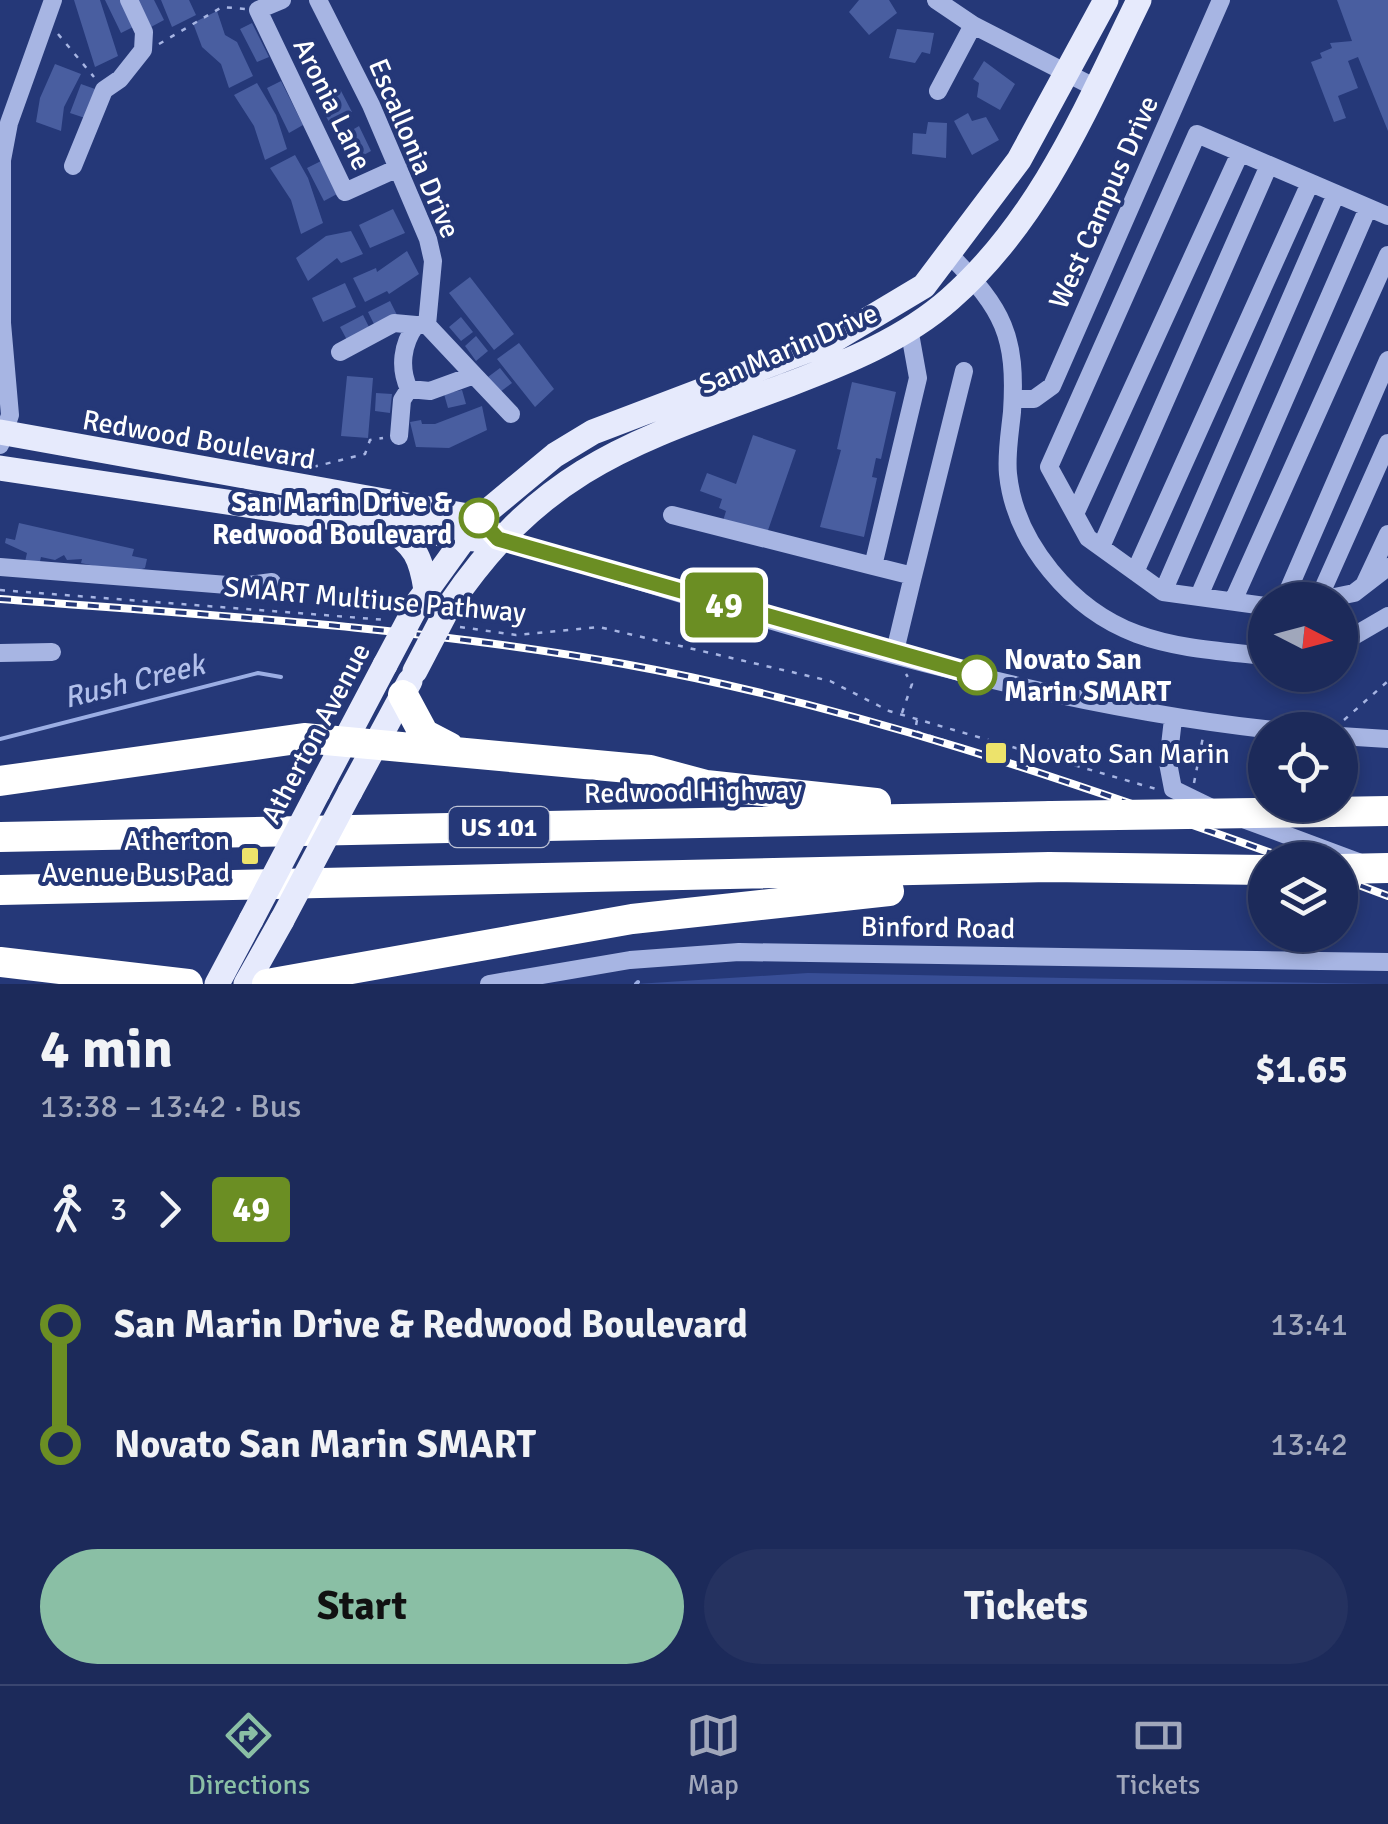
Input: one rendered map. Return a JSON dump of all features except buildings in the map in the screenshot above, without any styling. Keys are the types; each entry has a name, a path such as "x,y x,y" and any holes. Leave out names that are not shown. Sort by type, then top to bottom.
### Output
{"highway":[{"path":"409,683 424,734 457,750"},
{"path":"0,782 304,738 650,770 706,784 998,816"},
{"name":"Redwood Highway","path":"0,838 1388,811"},
{"path":"1358,869 1388,870"},
{"path":"266,984 712,907 921,889 978,870"},
{"name":"US 101","path":"0,890 978,870 1248,871"},
{"path":"0,962 188,984"}],"main road":[{"name":"San Marin Drive","path":"470,528 524,477 593,432 832,341 924,286 951,256 1019,160 1106,0"},
{"name":"San Marin Drive","path":"498,539 547,495 605,456 832,367 909,328 952,298 1027,214 1139,0"},
{"name":"Redwood Boulevard","path":"2,437 282,485 470,528"},
{"name":"Redwood Boulevard","path":"0,468 380,523 470,528"},
{"path":"380,523 409,541 421,556 422,596"},
{"path":"470,528 498,539"},
{"name":"Atherton Avenue","path":"246,984 350,792 385,665 422,596 470,528"},
{"name":"Atherton Avenue","path":"217,984 318,792 409,683 454,616 498,539"}],"street":[{"path":"2,437 8,355 1,327 4,124 53,0"},
{"path":"73,166 104,90 120,79 144,50 144,32 129,0"},
{"path":"258,10 282,0"},
{"name":"Escallonia Drive","path":"318,0 398,168 433,261 422,325 406,338 402,375 409,389 402,400 398,436"},
{"path":"936,0 974,25 1096,88"},
{"name":"West Campus Drive","path":"1013,400 1034,399 1052,386 1221,0"},
{"name":"Aronia Lane","path":"258,10 345,192 398,168"},
{"path":"938,91 974,25"},
{"path":"1248,603 1163,592 1088,538 1049,467 1197,134 1388,216"},
{"path":"1074,514 1240,152"},
{"path":"1100,547 1269,165"},
{"path":"1135,572 1310,183"},
{"path":"1163,592 1336,194"},
{"path":"1199,596 1368,208"},
{"path":"951,256 997,306 1009,336 1013,400 1008,473 1021,526 1046,568 1084,601 1133,632 1192,649 1248,654"},
{"path":"1233,601 1388,256"},
{"path":"340,352 394,324 422,325 511,414"},
{"path":"873,566 918,378 909,328"},
{"path":"1292,582 1388,360"},
{"path":"901,656 913,576 964,371"},
{"path":"409,389 430,392 474,375"},
{"path":"1327,582 1388,443"},
{"path":"672,515 913,576"},
{"path":"1364,586 1388,534"},
{"path":"498,539 901,656 1173,719 1248,727"},
{"path":"0,567 240,586 272,582"},
{"path":"1358,591 1388,567"},
{"path":"1358,634 1388,616"},
{"path":"0,652 52,652"},
{"path":"1173,719 1168,762 1173,789 1388,870"},
{"path":"1358,735 1388,739"},
{"name":"Binford Road","path":"490,984 630,960 739,952 1388,962"}],"path":[{"path":"144,50 222,7 258,10"},
{"path":"63,37 104,90"},
{"path":"282,485 298,470 365,454 370,440 398,436"},
{"name":"SMART Multiuse Pathway","path":"0,590 400,622"},
{"name":"SMART Multiuse Pathway","path":"454,616 516,635 599,627 830,681 917,719 1143,784"},
{"path":"901,656 904,672 912,684 902,714"},
{"path":"1352,712 1388,682"},
{"path":"917,719 915,731 946,741"},
{"path":"1179,792 1194,787 1205,722"}],"shaded area":[{"path":"808,973 1377,984 636,984"}],"waterway":[{"name":"Rush Creek","path":"0,739 258,673 281,677"}],"railway":[{"path":"0,599 391,631 624,664 878,723 1248,845"},
{"path":"1358,885 1388,896"}],"bus line":[{"name":"49","path":"479,518 498,539 894,655 977,675"}],"place":[{"name":"San Marin Drive & Redwood Boulevard","path":"479,518"},
{"name":"Novato San Marin SMART","path":"977,675"},
{"name":"Novato San Marin","path":"996,753"},
{"name":"Atherton Avenue Bus Pad","path":"250,856"}]}
